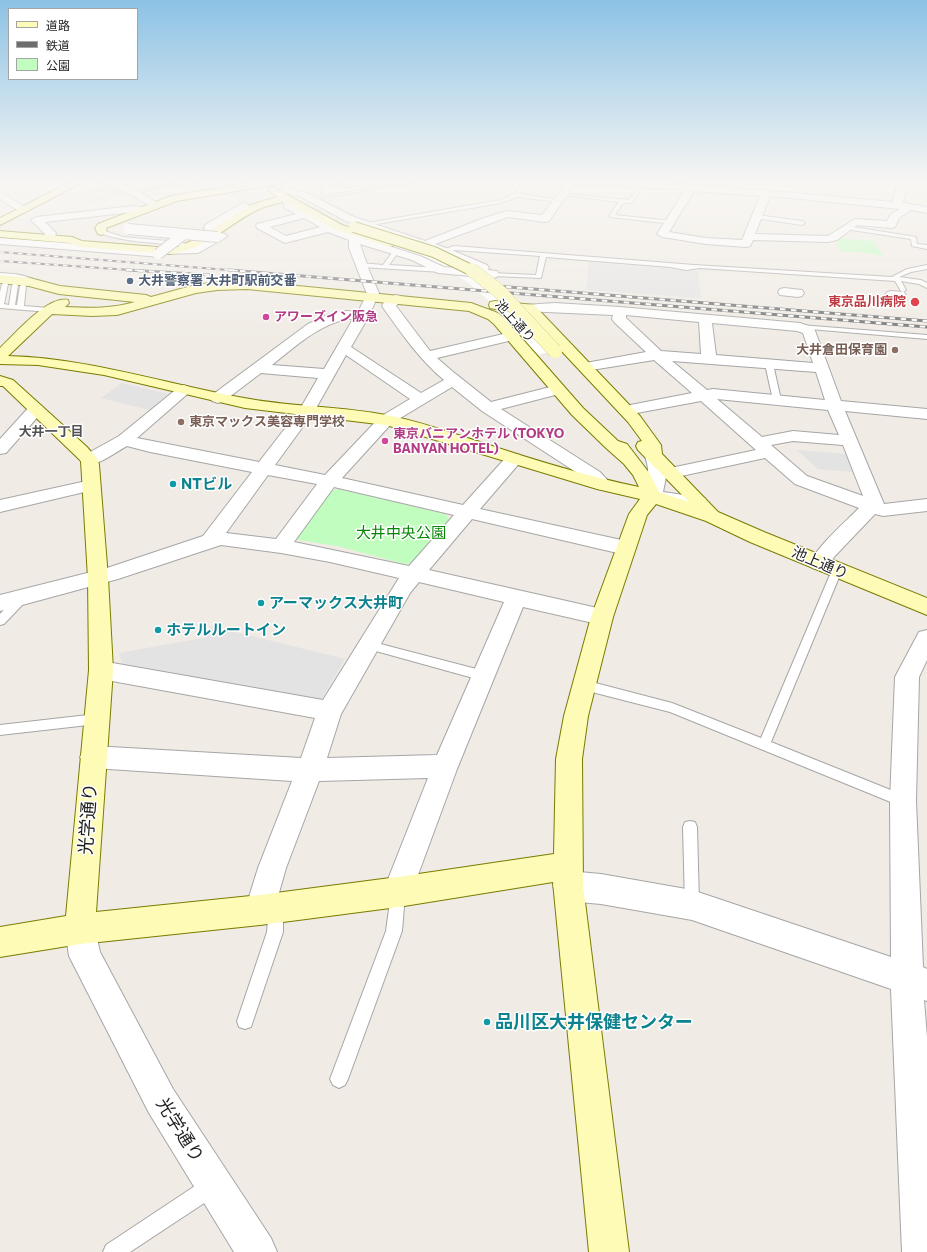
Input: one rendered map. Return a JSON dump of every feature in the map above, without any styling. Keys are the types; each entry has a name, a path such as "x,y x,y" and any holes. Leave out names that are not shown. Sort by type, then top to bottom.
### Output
{"street":[{"path":"55,238 72,240 80,244 170,251 179,250 190,246 195,238"},
{"path":"150,238 157,251"},
{"path":"157,251 188,238"},
{"path":"0,241 90,249 194,251 215,238"},
{"path":"210,541 307,410 344,350 362,316 372,294 355,248 354,238"},
{"path":"371,238 396,251 442,270 493,274"},
{"name":"池上通り","path":"378,238 449,264 476,282 672,473 713,517"},
{"path":"397,238 426,244 465,259 493,274"},
{"path":"426,244 440,238"},
{"path":"690,238 746,244 748,238"},
{"path":"805,238 831,238"},
{"path":"416,258 439,258 444,256 444,251"},
{"path":"7,282 59,290 155,300"},
{"path":"7,282 40,286 50,300 49,310"},
{"path":"49,310 92,312 117,311 194,289 226,286 263,286 372,294 396,299 461,302 532,312 626,410 653,445 654,456 658,469 658,479 652,496 638,514 602,617 576,716 568,760 568,876 609,1252"},
{"path":"784,292 798,293"},
{"path":"0,356 49,310 78,298 103,294"},
{"path":"117,311 126,308 131,304 132,299 129,297"},
{"path":"396,299 391,301 389,306 427,356 488,408 594,476 603,485"},
{"path":"438,302 471,307 483,311 499,321 558,390 608,442 630,460"},
{"path":"499,321 502,315 513,312 532,312 552,307 620,311 800,327 809,331 849,441 855,463 875,503 827,552 828,566"},
{"path":"620,311 619,319 657,355 704,394 801,480 873,505 883,510 927,505"},
{"path":"218,398 313,327 332,318 347,315 362,316"},
{"path":"705,319 709,359"},
{"path":"427,356 512,336"},
{"path":"344,350 350,351 421,400"},
{"name":"池上通り","path":"549,352 641,474 652,496 713,517 927,607"},
{"path":"585,367 657,355 822,368"},
{"path":"0,360 29,360 104,371 245,403 386,420 603,485 652,496 698,502"},
{"path":"258,368 329,374"},
{"path":"281,546 330,480 386,420 454,380"},
{"path":"0,381 8,383 81,450 89,460 125,440 184,390"},
{"path":"488,408 558,390"},
{"path":"626,410 704,394 927,414"},
{"path":"0,449 36,409"},
{"path":"672,473 763,447 793,436 849,441"},
{"path":"125,440 150,447 330,480 626,548"},
{"path":"268,909 268,881 310,769 329,712 402,588 413,573 514,459"},
{"name":"光学通り","path":"89,460 98,578 101,670 80,929 85,956 161,1101 258,1252"},
{"path":"0,506 91,485"},
{"path":"0,603 98,578 210,541 221,539 281,546 330,555 602,617"},
{"path":"398,892 444,769 516,598"},
{"path":"922,1252 917,982 903,801 907,677 927,638"},
{"path":"101,670 316,708 329,712"},
{"path":"93,757 292,770 435,766 444,769"},
{"path":"0,942 80,929 268,909 398,892 496,876 568,876 602,889 692,905 917,982"}],"lane":[{"path":"126,238 177,242 190,246"},
{"path":"914,238 914,245 927,247"},
{"path":"444,251 454,248 670,265 686,268 692,266 897,279 917,281 927,286"},
{"path":"384,267 396,251"},
{"path":"493,274 539,277 543,255"},
{"path":"362,269 384,267 442,270"},
{"path":"898,293 896,277 909,270 927,267"},
{"path":"7,282 0,306 49,310"},
{"path":"7,282 12,307"},
{"path":"7,282 20,308"},
{"path":"800,327 927,337"},
{"path":"769,364 777,400"},
{"path":"764,745 828,566"},
{"path":"0,621 22,598"},
{"path":"369,645 484,676"},
{"path":"584,685 672,708 903,801"},
{"path":"0,730 97,719"},
{"path":"690,827 692,905"},
{"path":"339,1079 394,931 398,892"},
{"path":"245,1021 275,932 268,909"},
{"path":"113,1252 215,1185"}],"green space":[{"path":"837,238 842,238 874,241 883,256 858,252 842,252 835,240"},
{"name":"大井中央公園","path":"339,489 445,514 451,521 416,561 405,564 337,546 299,540 294,536 325,492"}],"shaded area":[{"path":"589,262 698,271 701,298 586,290"},
{"path":"122,383 168,394 149,410 101,398"},
{"path":"797,450 848,454 854,472 818,469"},
{"path":"211,626 345,659 319,703 123,667 119,653 203,638"}],"pier":[{"path":"361,238 452,255 561,350 535,355 488,300 456,274"}],"railway":[{"path":"0,252 241,271"},
{"path":"0,261 145,271"},
{"path":"127,270 211,275"},
{"path":"229,270 927,327"},
{"path":"484,285 927,321"}],"place":[{"name":"大井警察署 大井町駅前交番","path":"130,281"},
{"name":"東京品川病院","path":"915,302"},
{"name":"アワーズイン阪急","path":"266,317"},
{"name":"大井倉田保育園","path":"895,350"},
{"name":"東京マックス美容専門学校","path":"181,422"},
{"name":"東京バニアンホテル (TOKYO BANYAN HOTEL)","path":"385,441"},
{"name":"NTビル","path":"173,484"},
{"name":"アーマックス大井町","path":"261,603"},
{"name":"ホテルルートイン","path":"158,630"},
{"name":"品川区大井保健センター","path":"487,1022"}],"district":[{"name":"大井一丁目","path":"51,432"}]}
